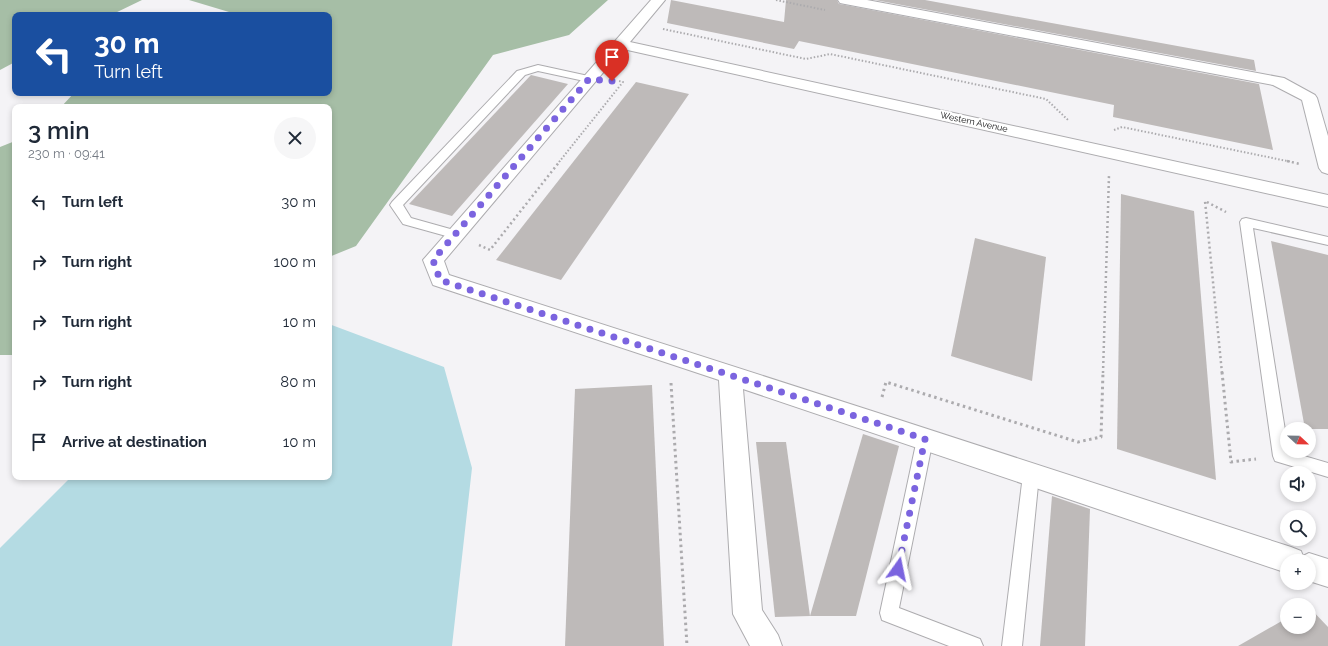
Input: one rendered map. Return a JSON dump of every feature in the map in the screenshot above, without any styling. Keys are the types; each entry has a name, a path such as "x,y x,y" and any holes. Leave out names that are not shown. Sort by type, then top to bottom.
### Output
{"street":[{"path":"658,0 457,235 433,260 440,280 875,422 1280,557"},
{"path":"845,0 1278,81 1309,98 1328,168"},
{"name":"Western Avenue","path":"619,44 1095,147 1328,200"},
{"path":"730,375 748,614 767,646"},
{"path":"1316,569 1328,573"}],"lane":[{"path":"457,235 407,221 396,205 521,73 538,68 589,79"},
{"path":"1280,449 1246,222 1328,241"},
{"path":"925,439 889,613 973,646"},
{"path":"1288,458 1328,470"},
{"path":"1012,646 1031,475"}],"path":[{"path":"638,23 806,59 830,54 1046,99 1095,147 1110,171 1100,437 1078,442 886,382 875,422"},
{"path":"457,235 490,250 623,82 589,79"},
{"path":"1095,147 1103,135 1122,127 1305,165"},
{"path":"1246,222 1205,201 1231,462 1280,456"},
{"path":"669,354 687,646"}],"green space":[{"path":"0,0 142,0 117,12 12,12 12,64 0,70"},
{"path":"189,0 608,0 569,35 493,55 356,246 332,256 332,104 64,104 71,96 332,96 332,12 229,12"},
{"path":"12,142 12,355 0,355 0,147"}],"water":[{"path":"332,325 444,367 472,468 452,646 0,646 0,548 68,480 332,480"}],"building":[{"path":"671,0 784,22 786,0 837,0 839,4 1259,84 1273,150 1113,117 1114,105 799,41 794,49 667,23"},
{"path":"875,0 925,0 1254,60 1256,71"},
{"path":"531,75 568,84 452,216 409,204"},
{"path":"636,82 689,94 561,280 496,260"},
{"path":"1121,194 1194,211 1216,480 1117,449"},
{"path":"975,238 1046,257 1032,381 951,356"},
{"path":"1271,241 1328,255 1328,429 1316,429 1316,422 1304,422"},
{"path":"652,385 664,646 565,646 575,389"},
{"path":"863,434 899,446 856,616 810,616"},
{"path":"756,442 786,442 810,616 775,617"},
{"path":"1052,496 1090,509 1085,646 1040,646"},
{"path":"1316,614 1328,627 1328,646 1238,646 1280,622 1280,634 1316,634"}],"route":[{"path":"612,81 589,79 457,235 433,260 440,280 925,439 898,569"}]}
